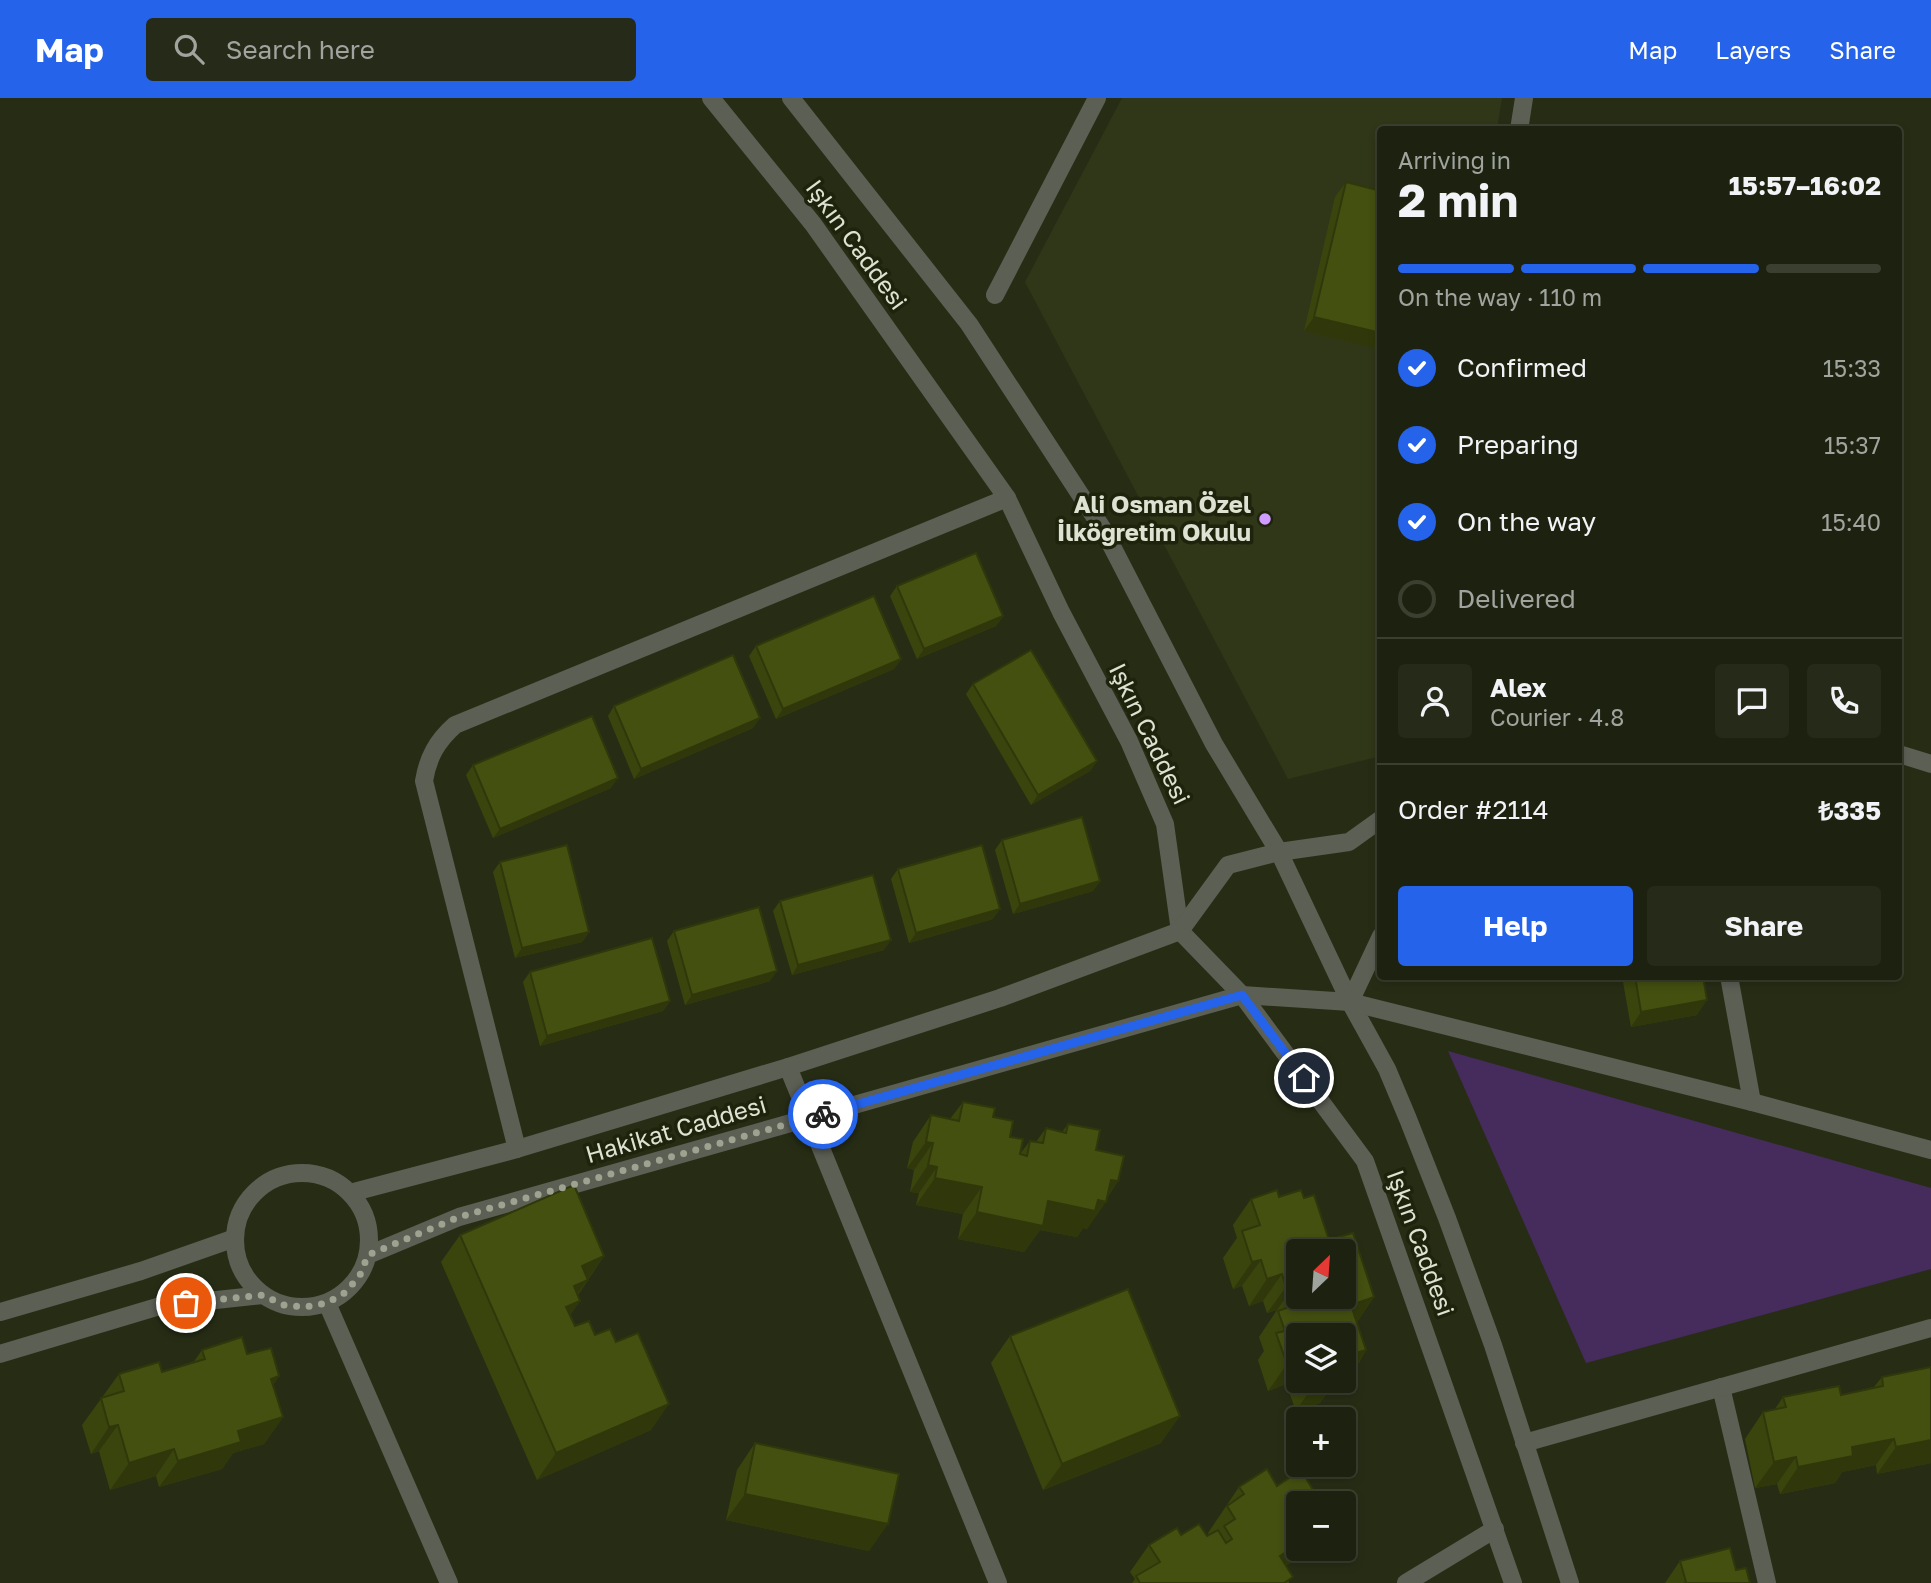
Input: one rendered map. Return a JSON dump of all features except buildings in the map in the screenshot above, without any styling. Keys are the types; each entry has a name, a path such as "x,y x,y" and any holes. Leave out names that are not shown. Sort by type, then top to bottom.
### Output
{"street":[{"name":"Işkın Caddesi","path":"711,98 813,224 1007,498 1061,612 1129,741 1165,824 1180,931 1242,995 1365,1161 1513,1583"},
{"name":"Işkın Caddesi","path":"791,98 969,324 1104,531 1214,744 1279,852 1350,1002 1387,1069 1443,1206 1493,1345 1570,1583"},
{"path":"995,295 1097,98"},
{"path":"1520,126 1524,98"},
{"path":"517,1149 424,781 429,760 441,737 455,724 1007,498"},
{"path":"1902,755 1931,764"},
{"path":"1180,931 1228,865 1279,852 1349,842 1377,822"},
{"name":"Hakikat Caddesi","path":"350,1193 517,1149 788,1067 1000,998 1180,931"},
{"path":"1350,1002 1377,945"},
{"path":"1730,980 1752,1102"},
{"name":"Hakikat Caddesi","path":"368,1255 459,1217 1242,995 1350,1002 1752,1102 1931,1150"},
{"path":"788,1067 998,1583"},
{"path":"311,1173 332,1180 350,1193 363,1211 369,1233 368,1255 360,1275 346,1292 327,1303 305,1307 283,1305 263,1295 248,1279 238,1259 235,1238 240,1216 251,1196 268,1182 289,1174 311,1173"},
{"path":"0,1312 141,1271 235,1238"},
{"path":"0,1354 160,1306 263,1295"},
{"path":"327,1303 449,1583"},
{"path":"1524,1443 1931,1328"},
{"path":"1721,1387 1766,1583"},
{"path":"1406,1583 1495,1529"}],"shaded area":[{"name":"Ali Osman Özel İlköğretim Okulu","path":"1122,98 1502,98 1497,126 1377,126 1377,757 1288,779 1025,282"},
{"path":"1448,1051 1931,1188 1931,1269 1586,1363"}],"way so far":[{"path":"186,1303 263,1295 283,1305 305,1307 327,1303 346,1292 360,1275 368,1255 459,1217 823,1114"}],"place":[{"name":"Ali Osman Özel İlköğretim Okulu","path":"1265,519"}],"route":[{"path":"823,1114 1242,995 1304,1078"}]}
